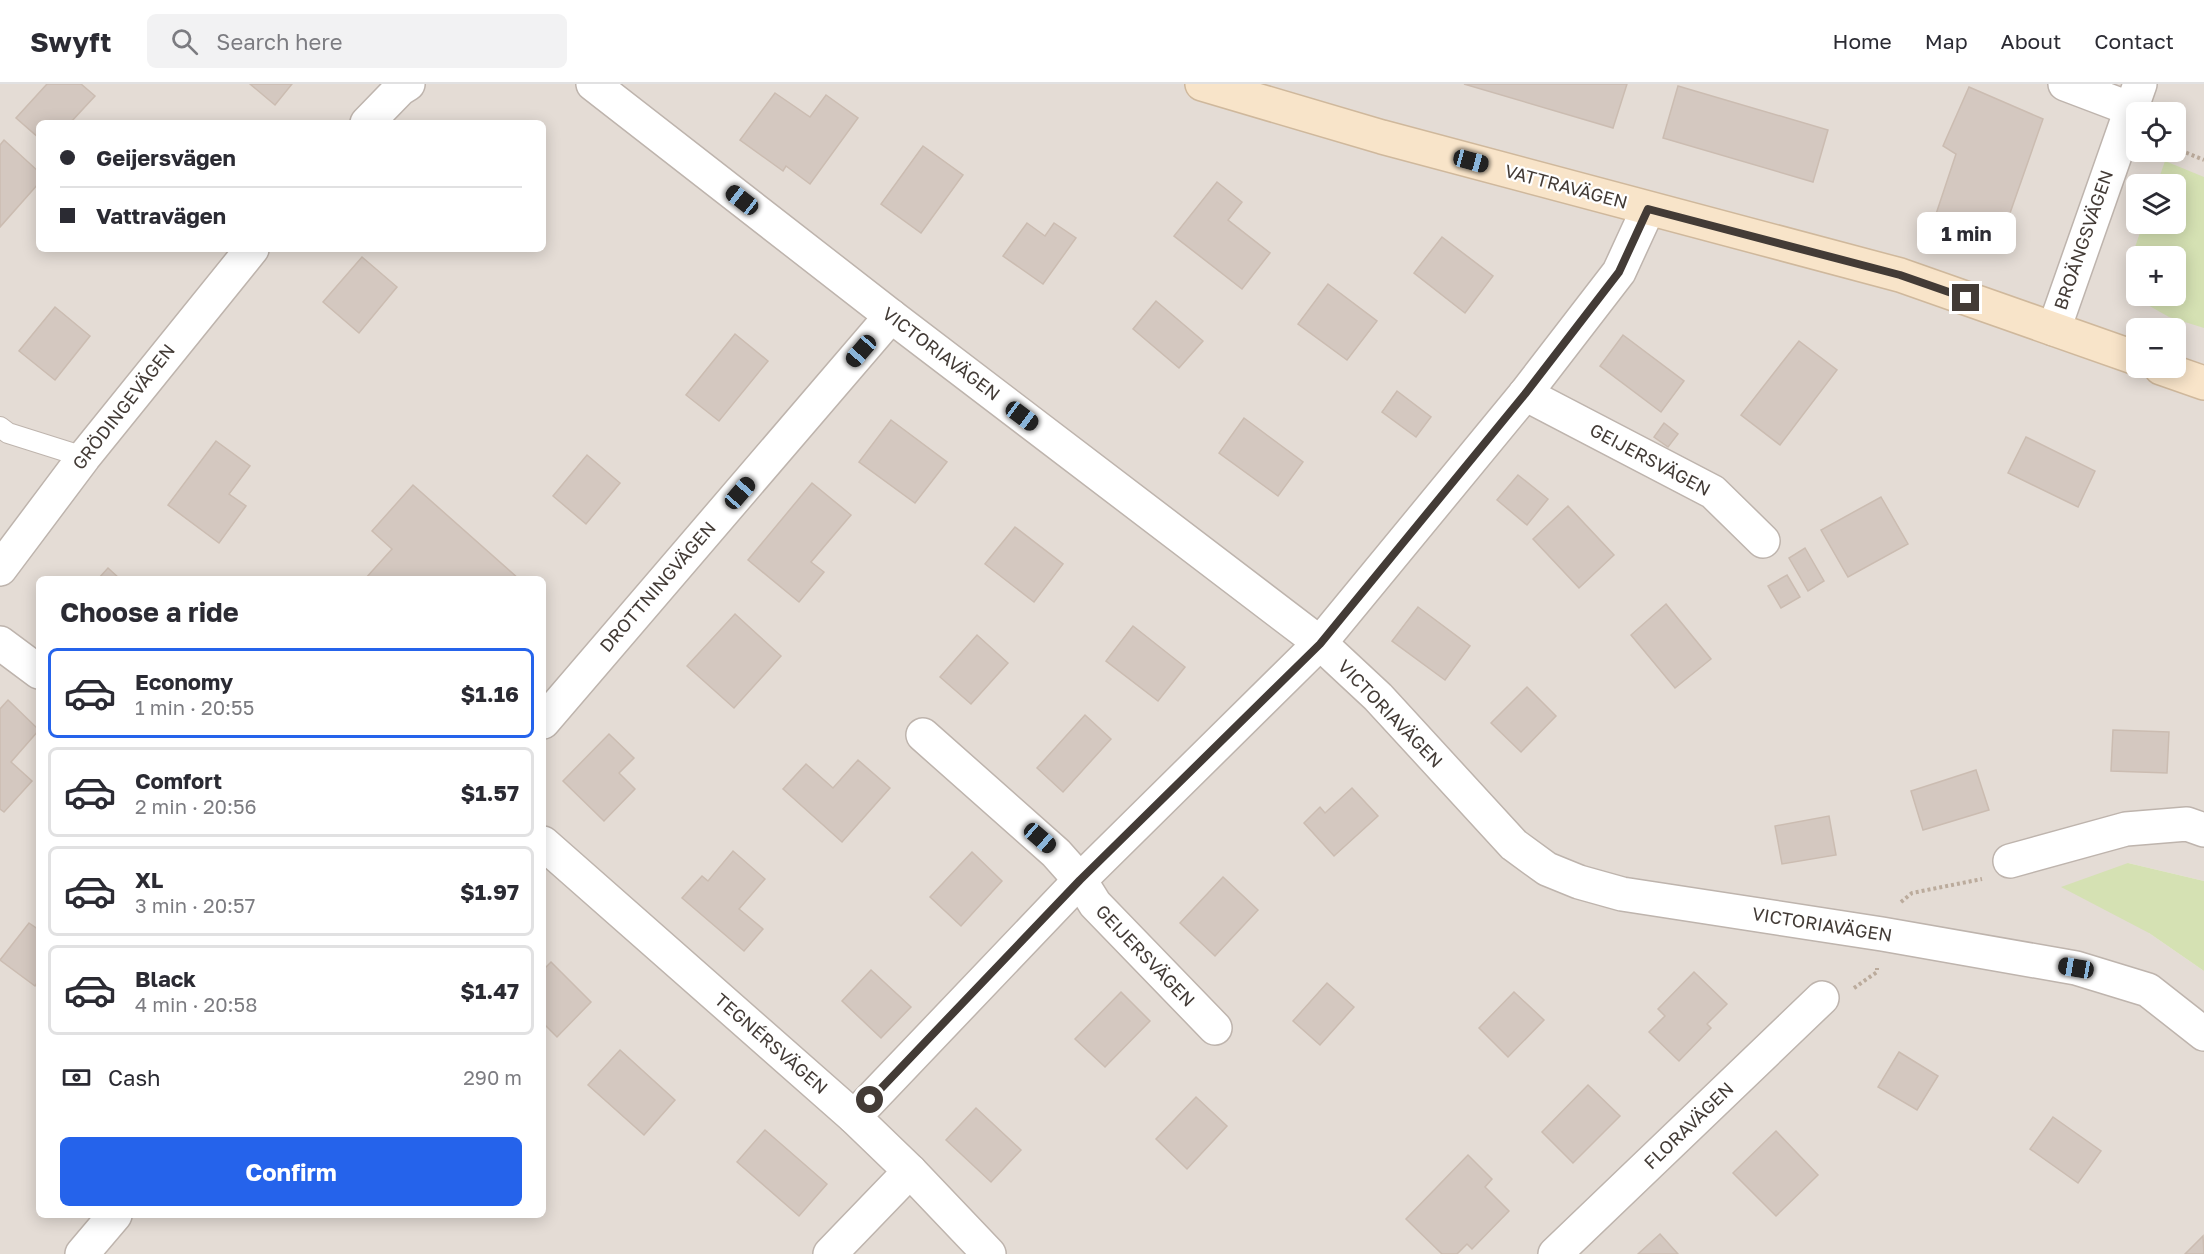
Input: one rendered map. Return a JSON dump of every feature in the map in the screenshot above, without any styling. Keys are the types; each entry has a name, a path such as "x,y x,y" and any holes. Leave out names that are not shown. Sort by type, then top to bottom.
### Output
{"street":[{"path":"370,120 400,88 408,84"},
{"name":"VICTORIAVÄGEN","path":"593,84 891,316 1320,644 1378,697 1514,845 1547,869 1579,882 1622,894 1882,934 2076,968 2148,990 2204,1034"},
{"name":"VATTRAVÄGEN","path":"1202,84 1281,109 1900,275 2126,354"},
{"path":"2065,84 2135,97"},
{"name":"BROÄNGSVÄGEN","path":"2054,329 2135,97"},
{"path":"854,1117 1080,880 1320,644 1525,394 1619,272 1648,209"},
{"name":"GRÖDINGEVÄGEN","path":"0,569 84,457 250,252"},
{"name":"DROTTNINGVÄGEN","path":"546,718 891,316"},
{"path":"2186,377 2204,383"},
{"name":"GEIJERSVÄGEN","path":"1525,394 1713,492 1763,541"},
{"path":"0,643 36,670"},
{"name":"GEIJERSVÄGEN","path":"923,735 1056,853 1080,880 1095,904 1215,1029"},
{"path":"2010,861 2126,830 2187,824 2204,830"},
{"name":"TEGNÉRSVÄGEN","path":"546,846 854,1117 989,1254"},
{"name":"FLORAVÄGEN","path":"1555,1254 1822,998"},
{"path":"830,1254 909,1171"},
{"path":"82,1254 112,1218"}],"lane":[{"path":"3,435 84,457"}],"path":[{"path":"2186,153 2204,160"},
{"path":"1822,998 1831,1005 1877,972 1882,934 1888,913 1912,893 2017,872 2010,861"}],"shaded area":[{"path":"0,84 2204,84 2204,881 2128,863 2149,933 2204,971 2204,1254 0,1254"}],"green space":[{"path":"2165,162 2204,177 2204,328 2186,322 2186,318 2169,317 2150,306 2186,306 2186,246 2135,246 2140,234 2186,234 2186,174 2160,174"},
{"path":"2128,863 2204,881 2204,971 2149,933 2061,887"}],"building":[{"path":"47,84 81,84 95,96 73,120 36,120 36,135 16,118"},
{"path":"250,84 292,84 275,105"},
{"path":"1464,84 1627,84 1613,128"},
{"path":"1678,86 1828,130 1813,182 1663,138"},
{"path":"1969,87 2043,119 2003,233 1987,226 1978,245 1932,226 1956,154 1943,146"},
{"path":"775,93 810,117 826,95 858,118 810,184 786,166 783,171 740,140"},
{"path":"4,140 36,169 36,186 0,227 0,145"},
{"path":"923,146 963,175 921,233 881,204"},
{"path":"1217,182 1242,202 1228,220 1270,253 1242,289 1174,236"},
{"path":"1027,223 1045,236 1054,223 1076,238 1043,284 1003,256"},
{"path":"1442,237 1493,276 1465,313 1414,273"},
{"path":"362,257 397,287 359,333 323,302"},
{"path":"1328,284 1377,321 1347,360 1298,324"},
{"path":"1156,301 1203,341 1179,368 1133,329"},
{"path":"55,307 90,336 55,380 19,351"},
{"path":"735,334 768,361 719,421 686,395"},
{"path":"1623,335 1684,381 1661,412 1600,366"},
{"path":"1799,341 1837,370 1780,445 1741,415"},
{"path":"1397,391 1431,417 1416,437 1382,412"},
{"path":"1244,418 1303,462 1278,496 1219,453"},
{"path":"891,420 947,462 915,503 859,462"},
{"path":"1664,423 1678,434 1668,447 1654,437"},
{"path":"2026,437 2095,471 2078,507 2008,473"},
{"path":"216,441 250,466 229,494 246,506 219,543 168,505"},
{"path":"587,455 620,483 586,524 553,496"},
{"path":"1518,475 1548,499 1527,525 1497,500"},
{"path":"812,483 851,515 811,562 824,572 799,602 748,560"},
{"path":"413,485 516,576 368,576 392,549 372,531"},
{"path":"1881,497 1908,544 1848,577 1821,530"},
{"path":"1568,506 1614,555 1579,588 1533,539"},
{"path":"1015,527 1063,564 1034,602 985,564"},
{"path":"1805,548 1824,581 1808,591 1789,558"},
{"path":"108,568 117,576 101,576"},
{"path":"1787,575 1800,597 1781,608 1768,586"},
{"path":"1666,604 1711,659 1675,688 1631,635"},
{"path":"1418,607 1470,646 1445,680 1392,641"},
{"path":"735,614 781,656 734,708 687,666"},
{"path":"1133,626 1185,667 1158,701 1106,661"},
{"path":"977,635 1008,663 971,704 940,677"},
{"path":"1527,687 1556,716 1521,752 1491,723"},
{"path":"8,700 36,727 36,733 11,762 32,781 4,812 0,809 0,709"},
{"path":"1085,715 1111,739 1063,792 1037,768"},
{"path":"2113,730 2169,732 2167,773 2111,771"},
{"path":"609,734 634,758 619,773 635,789 604,821 563,781"},
{"path":"858,760 890,788 842,842 783,789 806,764 833,788"},
{"path":"1976,770 1989,810 1923,830 1911,791"},
{"path":"1352,788 1378,816 1334,856 1304,823 1320,807 1325,813"},
{"path":"1829,816 1836,855 1782,864 1775,826"},
{"path":"733,851 765,879 739,909 763,929 744,951 682,898 702,876 708,881"},
{"path":"972,852 1002,881 961,926 930,897"},
{"path":"1223,877 1258,910 1215,956 1180,923"},
{"path":"29,923 36,928 35,986 0,960"},
{"path":"551,962 591,1002 557,1037 546,1026 546,967"},
{"path":"871,970 911,1007 881,1038 842,1001"},
{"path":"1694,972 1727,1004 1707,1024 1711,1028 1679,1061 1649,1032 1665,1016 1658,1009"},
{"path":"1327,983 1354,1007 1320,1045 1293,1021"},
{"path":"1121,992 1150,1021 1105,1067 1075,1039"},
{"path":"1514,992 1544,1020 1508,1057 1479,1028"},
{"path":"620,1050 675,1100 644,1135 588,1085"},
{"path":"1899,1052 1938,1076 1917,1110 1878,1087"},
{"path":"1588,1085 1620,1116 1573,1163 1542,1132"},
{"path":"1196,1097 1227,1126 1187,1169 1156,1139"},
{"path":"976,1108 1021,1150 991,1182 946,1140"},
{"path":"2053,1117 2101,1151 2078,1183 2030,1149"},
{"path":"765,1130 827,1184 799,1216 737,1162"},
{"path":"1776,1131 1818,1175 1776,1216 1733,1173"},
{"path":"1468,1155 1492,1179 1485,1187 1509,1211 1472,1249 1467,1244 1457,1254 1442,1254 1406,1219"},
{"path":"1660,1234 1678,1254 1638,1254"},
{"path":"2203,1236 2204,1254 2185,1254"}],"route":[{"path":"870,1100 1080,880 1320,644 1525,394 1619,272 1640,231 1648,209 1900,275 1966,298"}]}
